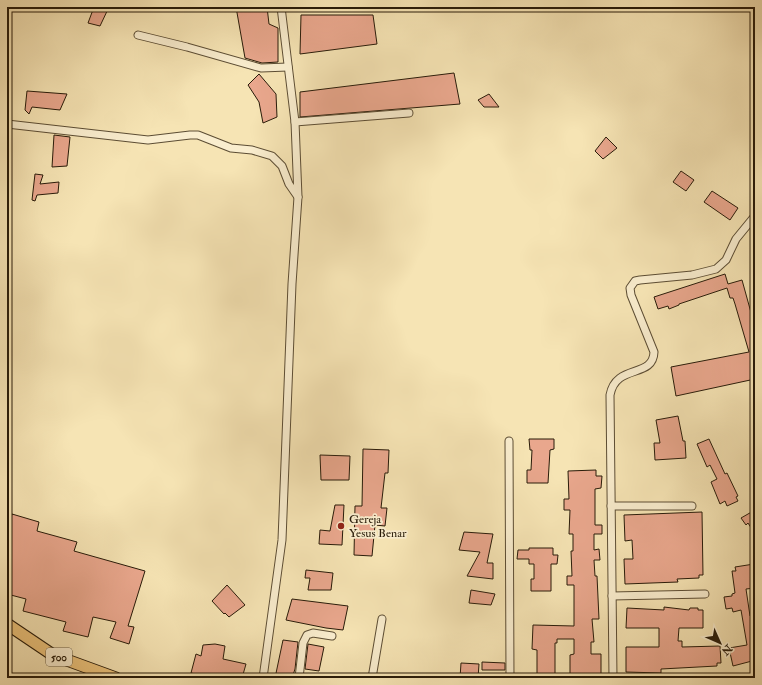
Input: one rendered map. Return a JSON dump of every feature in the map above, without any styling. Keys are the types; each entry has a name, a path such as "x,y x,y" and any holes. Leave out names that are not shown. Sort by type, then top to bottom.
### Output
{"main road":[{"name":"500","path":"7,624 53,654 116,678"}],"street":[{"path":"263,678 282,540 292,284 298,197 295,122 282,7"},
{"path":"138,35 188,47 261,68 288,67"},
{"path":"295,122 409,114"},
{"path":"7,124 148,140 198,135 231,148 252,150 272,156 282,166 289,184 298,197"},
{"path":"613,678 610,418 612,387 620,376 644,368 651,364 654,359 654,352 631,295 630,288 635,282 640,280 692,275 716,269 726,260 736,239 754,217"},
{"path":"509,441 510,678"},
{"path":"611,506 692,506"},
{"path":"612,596 705,594"},
{"path":"372,678 382,619"},
{"path":"299,678 303,643 307,634 313,633 332,636"}],"building":[{"path":"94,7 109,7 100,26 88,23"},
{"path":"236,7 267,7 269,24 278,28 278,62 262,63 245,58"},
{"path":"301,15 373,15 377,44 300,54"},
{"path":"454,73 460,104 300,117 300,92"},
{"path":"259,74 276,94 277,117 263,123 259,102 248,85"},
{"path":"27,91 67,94 60,110 32,107 29,114 25,110"},
{"path":"489,94 499,107 484,107 478,100"},
{"path":"54,135 70,137 67,166 52,167"},
{"path":"606,137 617,148 603,159 595,151"},
{"path":"681,171 694,180 686,191 673,182"},
{"path":"35,174 43,175 40,184 59,182 58,193 37,195 35,201 32,200"},
{"path":"712,191 738,208 730,220 704,202"},
{"path":"725,274 728,284 742,280 755,327 755,379 676,396 671,367 749,352 733,298 730,298 727,288 679,304 669,309 668,306 658,309 654,297"},
{"path":"678,416 683,441 685,441 686,458 655,460 654,443 660,443 656,420"},
{"path":"529,439 554,439 554,449 550,450 548,483 527,483 527,470 531,470 532,450 530,450"},
{"path":"709,439 725,474 727,473 738,496 736,497 738,501 727,506 725,501 720,504 711,482 717,479 710,465 707,467 697,444"},
{"path":"363,449 389,450 388,473 385,473 381,508 387,508 385,526 375,525 372,556 354,555 355,506 362,506"},
{"path":"320,455 350,456 349,480 321,480"},
{"path":"596,470 596,476 602,476 601,488 595,489 595,525 602,525 602,534 594,534 594,550 599,549 600,560 594,560 595,576 597,576 599,619 592,619 594,642 591,642 591,654 601,654 601,678 570,678 570,655 574,654 574,639 557,639 557,643 555,643 555,674 537,676 537,650 532,649 533,625 574,626 574,585 567,585 567,576 572,576 571,551 573,551 573,534 569,534 570,510 564,510 564,499 569,499 568,471"},
{"path":"335,505 344,505 342,545 319,544 320,530 330,531"},
{"path":"755,510 755,534 748,523 746,525 741,518"},
{"path":"702,512 703,575 699,575 699,578 677,579 678,582 625,584 624,559 633,559 632,540 625,541 624,515"},
{"path":"12,514 39,522 37,531 77,542 74,551 145,571 128,626 134,627 129,644 110,638 116,622 93,617 88,637 63,631 66,622 23,611 26,599 7,594 7,534"},
{"path":"464,532 493,534 487,563 493,563 493,579 467,576 480,552 459,550"},
{"path":"529,548 553,548 553,555 558,555 557,564 551,564 551,591 531,591 531,579 534,579 534,564 529,564 529,559 517,559 518,550 529,550"},
{"path":"754,564 755,588 746,589 750,616 755,615 755,655 751,655 752,661 733,666 729,648 747,645 741,610 733,612 732,608 726,609 724,597 732,596 732,594 735,593 732,571 736,571 735,567"},
{"path":"306,570 333,573 331,590 308,590 310,578 305,578"},
{"path":"227,585 245,605 229,617 225,613 224,614 212,601"},
{"path":"471,590 495,594 491,605 469,603"},
{"path":"292,599 348,606 343,630 286,620"},
{"path":"664,607 689,610 690,608 698,608 698,610 703,610 703,628 679,628 678,641 682,641 682,647 720,646 721,663 717,663 717,666 661,669 661,673 626,672 626,647 659,647 659,628 626,628 627,608 664,610"},
{"path":"283,640 298,642 295,669 292,678 275,678"},
{"path":"215,644 225,646 223,659 246,664 242,678 215,678 191,673 196,654 201,656 203,645"},
{"path":"308,644 324,647 319,671 305,669"},
{"path":"482,662 505,663 505,670 482,670"},
{"path":"461,663 479,664 478,678 460,678"}],"place":[{"name":"Gereja Yesus Benar","path":"341,526"}]}
